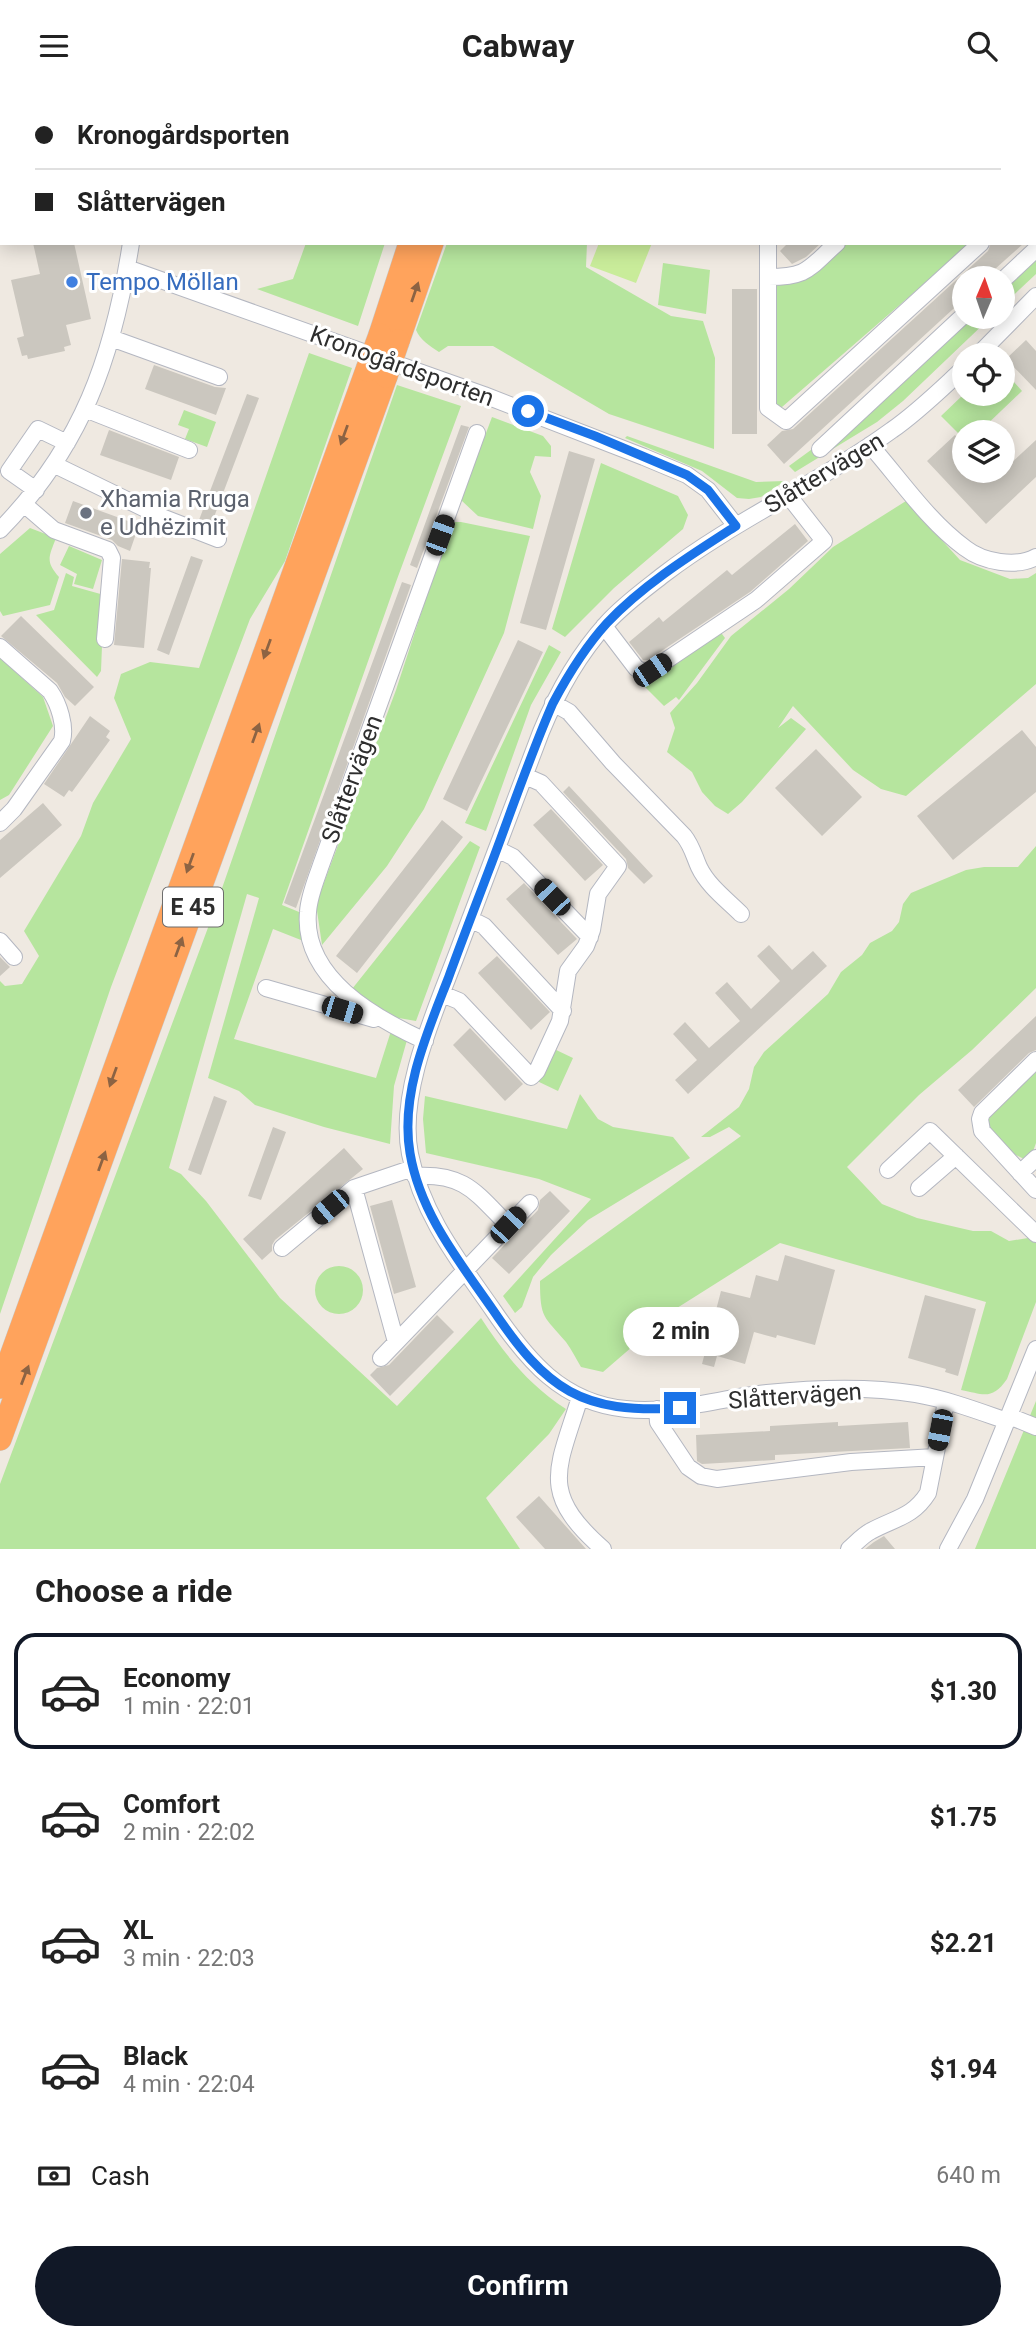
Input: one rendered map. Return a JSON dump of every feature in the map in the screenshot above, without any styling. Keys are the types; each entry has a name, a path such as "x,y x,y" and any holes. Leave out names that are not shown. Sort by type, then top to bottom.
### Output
{"highway":[{"name":"E 45","path":"389,338 410,245"},
{"name":"E 45","path":"0,1387 389,338 431,245"},
{"name":"E 45","path":"0,1439 376,373"}],"street":[{"path":"0,530 25,505 55,465 85,409 90,382 111,338 131,245"},
{"path":"768,245 768,408 786,421 979,245"},
{"path":"768,277 799,275 835,245"},
{"path":"1015,269 1036,249"},
{"name":"Kronogårdsporten","path":"127,268 595,436 687,475 708,490 736,526"},
{"path":"990,343 1036,296"},
{"path":"820,449 952,326"},
{"path":"111,338 219,377"},
{"name":"Slåttervägen","path":"952,379 913,415 870,445 736,526 640,593 604,626 571,672 553,703 425,1041 412,1092 408,1123 409,1151 414,1172 436,1228 525,1355 555,1384 580,1397 625,1409 657,1409 680,1408 764,1393 827,1388 918,1394 1036,1427"},
{"path":"85,409 189,450"},
{"path":"36,490 9,471 38,429 67,443"},
{"name":"Slåttervägen","path":"425,1041 379,1019 353,1000 327,974 314,949 307,914 317,874 477,433"},
{"path":"870,445 966,550 992,560 1011,563 1036,557"},
{"path":"55,465 164,518 218,539"},
{"path":"604,626 636,668 643,672 652,670 756,600 824,541 788,495"},
{"path":"25,505 54,530 108,550 112,558 105,639"},
{"path":"0,647 56,699 64,734 62,741 14,809 0,823"},
{"path":"553,703 569,712 613,763 684,836 692,846 699,868 708,881 741,914"},
{"path":"442,994 459,1001 530,1077 537,1071 563,1011 568,971 590,937 598,894 618,866 541,783 525,776"},
{"path":"497,849 513,857 590,937"},
{"path":"470,919 484,926 563,1011"},
{"path":"0,941 14,957"},
{"path":"266,988 367,1018 379,1019"},
{"path":"1036,1060 982,1113 980,1119 982,1131 1036,1190"},
{"path":"888,1170 930,1131 1036,1234"},
{"path":"919,1188 956,1156"},
{"path":"1020,1173 1036,1158"},
{"path":"282,1248 354,1188 414,1172 460,1182 472,1189 508,1225"},
{"path":"354,1188 396,1342"},
{"path":"381,1358 530,1203"},
{"path":"948,1549 975,1499 1032,1368 1036,1349"},
{"path":"580,1397 559,1465 558,1489 562,1501 572,1515 590,1538 603,1549"},
{"path":"849,1549 868,1532 912,1512 928,1493 946,1402"},
{"path":"657,1409 658,1422 688,1467 701,1476 710,1478 851,1462 935,1457"}],"green space":[{"path":"305,245 384,245 358,326 257,289 293,279"},
{"path":"446,245 587,245 586,267 671,316 703,321 715,358 714,449 609,414 493,346 448,346 439,352 420,337 416,330"},
{"path":"598,245 651,245 636,283 590,266"},
{"path":"840,245 969,245 782,407 772,406 772,282"},
{"path":"1036,256 1036,274 1015,294 1015,275"},
{"path":"663,263 710,270 706,314 658,305"},
{"path":"956,329 978,329 964,343 952,343 952,354 877,422 795,472 789,466 878,401"},
{"path":"309,353 352,368 285,561 250,619 111,987 0,1314 0,981 5,986 22,984 39,956 24,931 81,836 93,803 131,739 114,698 121,674 150,662 199,668"},
{"path":"1015,383 1022,391 1015,398"},
{"path":"397,385 461,406 282,905 304,914 306,942 273,929 234,1039 376,1078 391,1031 407,1040 394,1086 390,1144 255,1105 239,1091 208,1078 259,898 247,894 169,1168 181,1174 206,1201 280,1298 397,1406 481,1318 518,1368 566,1409 549,1434 486,1498 520,1549 0,1549 0,1484 212,917"},
{"path":"952,405 1006,406 992,420 952,420 952,427 941,416"},
{"path":"184,410 216,422 207,447 185,439 189,429 178,425"},
{"path":"492,417 543,436 551,446 551,457 535,456 530,472 541,496 533,529 478,516 461,500"},
{"path":"627,436 756,482 785,481 761,497 737,498 702,471 625,438"},
{"path":"601,463 678,496 688,515 683,529 614,588 565,637 552,629"},
{"path":"906,501 960,560 1010,579 1028,578 1036,573 1036,684 906,796 881,789 853,770 793,706 778,728 791,718 806,729 742,802 728,814 715,806 702,792 692,772 667,752 675,728 670,713 697,683 731,636 789,589 833,547"},
{"path":"454,522 530,536 504,633 424,809 387,866 322,945 316,904 396,690 449,528"},
{"path":"30,528 56,538 50,563 59,577 50,605 3,616 0,611 0,554"},
{"path":"69,546 102,560 93,589 74,584 77,574 60,565"},
{"path":"66,573 74,577 72,586 104,595 101,671 97,677 36,615 54,610"},
{"path":"719,630 725,638 679,700 676,697 664,706 641,683"},
{"path":"549,645 561,652 531,705 486,831 465,823"},
{"path":"0,658 43,697 53,726 9,795 0,800"},
{"path":"470,841 480,847 416,1021 393,1017 352,989"},
{"path":"1036,846 1036,988 972,1050 919,1095 847,1167 882,1204 917,1218 973,1231 991,1231 1009,1241 1028,1238 1036,1243 1036,1302 1002,1386 987,1394 961,1390 986,1302 780,1243 677,1308 603,1372 581,1367 542,1310 540,1281 741,1136 729,1127 710,1137 701,1137 739,1107 749,1089 754,1067 764,1052 828,994 841,972 862,955 870,943 892,931 899,922 903,904 911,893 966,870 1018,867"},
{"path":"552,1048 573,1058 558,1091 537,1081"},
{"path":"1036,1072 1036,1143 1031,1157 1024,1159 1014,1154 990,1130 988,1117 1004,1097"},
{"path":"580,1094 598,1119 613,1127 673,1137 690,1158 588,1220 551,1255 533,1277 522,1307 515,1313 503,1296 591,1199 539,1179 426,1153 423,1119 425,1096 567,1129"},
{"path":"339,1266 348,1267 356,1273 362,1281 362,1299 356,1307 348,1313 339,1314 330,1313 322,1307 316,1299 315,1290 316,1281 322,1273 330,1267"},
{"path":"1036,1401 1036,1549 975,1549"}],"building":[{"path":"33,245 74,245 91,319 66,325 71,345 64,347 65,351 28,359 27,355 22,356 17,338 24,336 11,280 40,274"},
{"path":"786,245 819,245 806,257 792,264 780,251"},
{"path":"990,245 1022,245 998,266 972,266 988,251"},
{"path":"952,284 952,310 784,464 767,445 782,431 793,429"},
{"path":"732,289 757,289 757,434 732,434"},
{"path":"1026,340 1036,351 1036,390 1015,368 1015,350"},
{"path":"154,365 215,387 226,388 216,415 145,389"},
{"path":"247,394 259,398 211,525 199,520"},
{"path":"461,425 469,427 417,568 410,565"},
{"path":"109,430 179,457 171,480 100,455"},
{"path":"952,438 952,483 1015,483 1015,459 1036,440 1036,477 986,524 927,461"},
{"path":"569,451 595,459 546,630 520,623"},
{"path":"73,501 139,525 130,551 112,540 65,523"},
{"path":"795,524 808,541 750,592 648,660 643,660 629,642 659,617 663,622 727,570 732,575"},
{"path":"191,556 203,560 169,655 157,650"},
{"path":"122,559 150,562 144,648 114,645"},
{"path":"402,582 411,585 296,908 284,903"},
{"path":"21,616 94,687 75,706 65,697 57,683 1,636"},
{"path":"518,640 543,652 467,811 443,799"},
{"path":"90,716 110,731 106,737 110,740 72,792 69,790 64,797 44,784"},
{"path":"1022,730 1036,747 1036,792 953,860 917,816"},
{"path":"816,749 862,797 822,836 775,788"},
{"path":"569,786 653,876 644,884 628,868 626,859 563,792"},
{"path":"43,803 62,825 0,878 0,840"},
{"path":"551,809 603,865 585,881 533,825"},
{"path":"442,820 463,837 357,973 336,956"},
{"path":"524,883 577,939 558,955 506,899"},
{"path":"769,945 792,970 813,951 827,966 688,1094 675,1080 697,1060 673,1034 685,1022 709,1048 740,1021 715,993 727,982 751,1009 780,981 757,956"},
{"path":"497,956 550,1012 531,1030 478,973"},
{"path":"0,957 10,967 0,976"},
{"path":"1036,1016 1036,1050 1029,1053 974,1107 958,1090"},
{"path":"470,1028 523,1084 505,1101 453,1045"},
{"path":"214,1096 227,1101 201,1175 188,1170"},
{"path":"273,1127 286,1132 261,1200 248,1196"},
{"path":"344,1148 363,1169 275,1240 272,1251 262,1260 243,1239"},
{"path":"550,1191 570,1211 509,1274 492,1258 538,1210 540,1200"},
{"path":"392,1200 416,1287 394,1294 370,1206"},
{"path":"785,1255 835,1270 815,1345 754,1332 745,1364 717,1356 714,1367 702,1364 721,1291 750,1298 756,1275 778,1281"},
{"path":"925,1295 976,1309 958,1376 945,1372 946,1369 908,1358"},
{"path":"437,1315 454,1332 390,1396 370,1375 377,1368 389,1365"},
{"path":"838,1422 838,1426 908,1422 910,1448 775,1455 775,1460 702,1464 697,1461 696,1435 770,1431 770,1426"},
{"path":"539,1496 586,1549 545,1549 516,1517"},
{"path":"884,1536 895,1549 865,1549 874,1542"}],"place":[{"name":"Tempo Möllan","path":"72,282"},
{"name":"Xhamia Rruga e Udhëzimit","path":"86,513"}],"route":[{"path":"528,411 687,475 708,490 736,526 658,579 607,623 571,672 553,703 419,1059 408,1123 409,1151 415,1177 436,1228 525,1355 555,1384 593,1402 625,1409 680,1408"}]}
